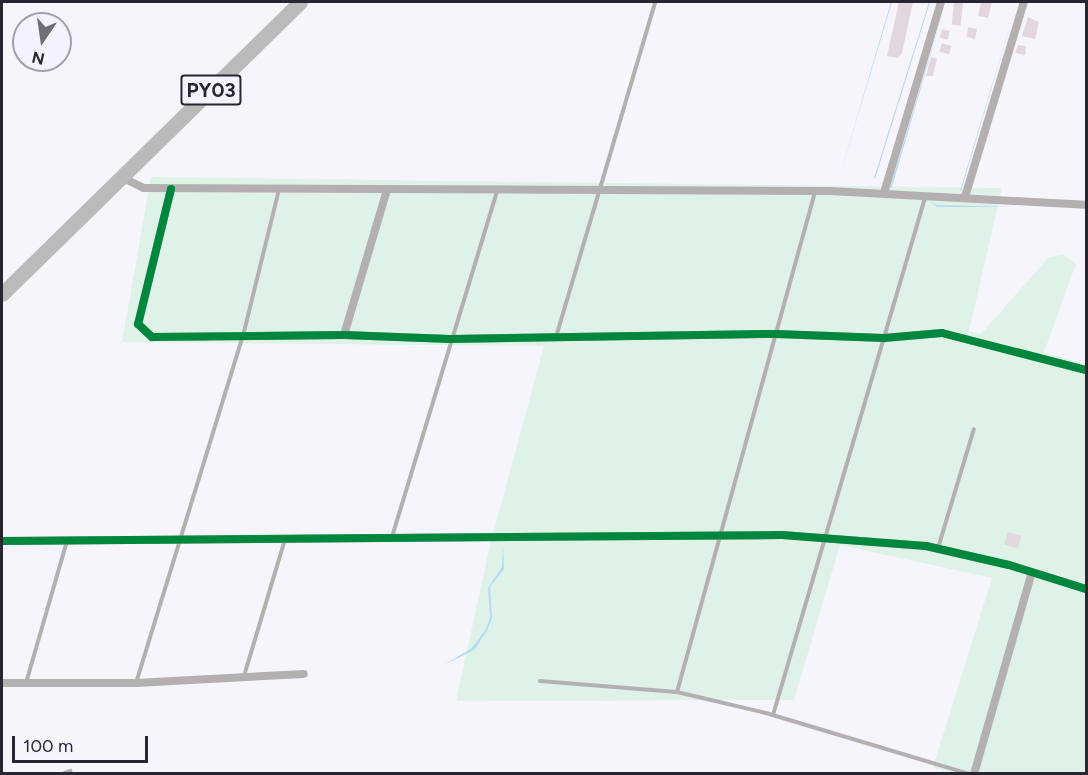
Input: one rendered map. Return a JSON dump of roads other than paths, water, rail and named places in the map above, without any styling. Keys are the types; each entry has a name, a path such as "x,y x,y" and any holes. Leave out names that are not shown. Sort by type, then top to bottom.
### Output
{"highway":[{"name":"PY03","path":"2,294 300,2"}],"street":[{"path":"884,193 940,2"},
{"path":"965,197 1024,2"},
{"path":"122,177 140,188 171,189 815,191 1086,205"},
{"path":"171,189 140,316 141,331 152,337 344,335 450,339 776,334 884,338 958,335 1086,370"},
{"path":"344,335 387,190"},
{"path":"2,541 824,537 937,549 1032,572 1086,589"},
{"path":"974,774 1032,572"},
{"path":"2,683 136,683 304,674"}],"lane":[{"path":"556,338 655,2"},
{"path":"136,683 243,336 279,189"},
{"path":"392,538 450,339 497,191"},
{"path":"677,692 815,191"},
{"path":"773,715 926,195"},
{"path":"937,549 974,429"},
{"path":"244,677 286,538"},
{"path":"26,683 67,540"},
{"path":"540,681 677,692 773,715 969,774"},
{"path":"62,774 70,771"}],"water":[{"path":"891,2 892,2 837,185"},
{"path":"930,2 875,179 874,178"},
{"path":"946,2 892,187 890,188"},
{"path":"1017,2 961,191 960,191"},
{"path":"930,202 937,205 1019,207 937,207"},
{"path":"503,543 504,569 490,587 492,618 487,631 474,650 444,665 472,648 486,629 490,617 488,588 502,567"}]}
